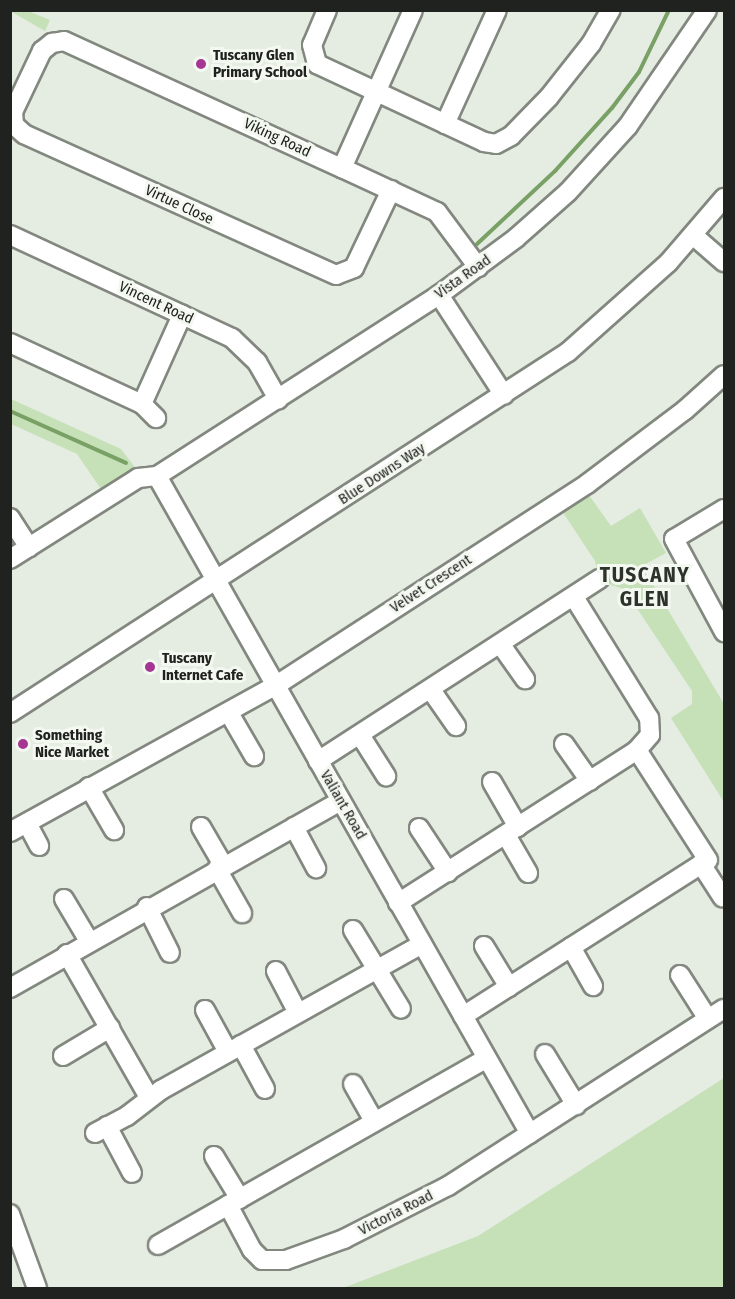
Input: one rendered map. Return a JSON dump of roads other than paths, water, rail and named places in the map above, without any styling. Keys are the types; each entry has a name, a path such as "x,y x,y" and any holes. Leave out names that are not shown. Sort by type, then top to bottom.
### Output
{"street":[{"path":"327,10 312,45 314,59 321,67 490,144 507,140 567,76 610,10"},
{"path":"342,168 413,10"},
{"path":"445,124 497,10"},
{"name":"Vista Road","path":"10,559 138,478 157,476 439,295 478,267 547,212 608,150 655,92 707,10"},
{"name":"Viking Road","path":"52,43 64,41 441,215 478,267"},
{"name":"Virtue Close","path":"52,43 42,51 13,112 14,125 20,131 330,273 341,275 354,268 391,190"},
{"name":"Blue Downs Way","path":"10,713 568,352 694,236 724,198"},
{"name":"Vincent Road","path":"10,236 232,338 248,350 278,399"},
{"path":"694,236 724,262"},
{"path":"439,295 504,395"},
{"path":"142,404 182,315"},
{"path":"10,343 142,404 156,418"},
{"name":"Velvet Crescent","path":"19,827 275,686 587,484 686,410 724,375"},
{"name":"Valiant Road","path":"157,476 215,582 530,1134"},
{"path":"724,510 674,539 724,632"},
{"path":"10,518 29,547"},
{"path":"318,761 501,645 599,579"},
{"path":"398,903 638,750 650,735 649,718 574,597"},
{"path":"501,645 525,680"},
{"path":"431,690 456,726"},
{"path":"229,713 254,756"},
{"path":"360,735 386,776"},
{"path":"564,744 590,780"},
{"path":"463,1016 708,860 638,750"},
{"path":"492,782 528,873"},
{"path":"89,787 114,830"},
{"path":"13,979 67,954 340,801"},
{"path":"19,827 39,846"},
{"path":"201,827 242,913"},
{"path":"294,827 316,868"},
{"path":"419,828 448,872"},
{"path":"701,864 723,898"},
{"path":"64,899 89,941"},
{"path":"147,908 170,953"},
{"path":"353,930 401,1009"},
{"path":"132,1173 101,1130 149,1097 234,1048 422,945"},
{"path":"483,946 508,987"},
{"path":"571,947 593,986"},
{"path":"67,954 149,1097"},
{"path":"276,971 298,1013"},
{"path":"680,975 708,1019"},
{"name":"Victoria Road","path":"234,1202 256,1256 271,1262 286,1260 384,1220 530,1134 724,1009"},
{"path":"205,1010 266,1089"},
{"path":"63,1056 110,1028"},
{"path":"545,1054 576,1105"},
{"path":"158,1245 486,1059"},
{"path":"353,1084 374,1121"},
{"path":"214,1156 234,1202"},
{"path":"10,1214 37,1288"}],"waterway":[{"path":"477,244 555,171 612,108 639,72 669,10"},
{"path":"10,411 126,463"}],"place":[{"name":"Tuscany Glen Primary School","path":"201,64"},
{"name":"Tuscany Internet Cafe","path":"150,667"},
{"name":"Something Nice Market","path":"23,744"}],"district":[{"name":"TUSCANY GLEN","path":"645,587"}]}
